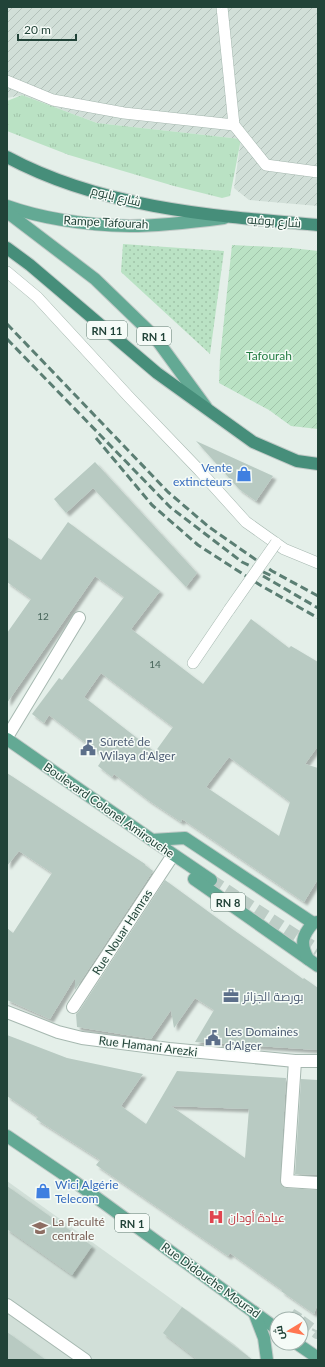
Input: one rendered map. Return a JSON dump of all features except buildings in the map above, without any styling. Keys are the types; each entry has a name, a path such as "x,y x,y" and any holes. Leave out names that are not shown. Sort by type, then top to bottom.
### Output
{"highway":[{"name":"شارع بابوم","path":"7,157 53,178 103,195 162,207 231,218"},
{"name":"شارع بوفيه","path":"231,218 318,224"},
{"name":"RN 11","path":"7,248 157,373 253,442 297,461 318,464"}],"main road":[{"name":"Rampe Tafourah","path":"7,206 48,217 88,223 129,226 231,218"},
{"name":"RN 1","path":"7,212 87,273 154,336 208,409"},
{"name":"Boulevard Colonel Amirouche","path":"7,738 211,880"},
{"name":"RN 8","path":"152,840 185,838 315,922"},
{"name":"RN 8","path":"152,840 180,868 313,963"},
{"path":"313,963 304,951 304,935 315,922"},
{"name":"Rue Didouche Mourad","path":"7,1136 75,1182 269,1323"},
{"path":"254,1312 264,1338 267,1360"},
{"path":"308,1351 318,1358"}],"street":[{"path":"7,738 79,618"},
{"name":"Rue Nouar Hamras","path":"73,1007 171,858"},
{"name":"Rue Hamani Arezki","path":"7,1012 58,1032 82,1038 169,1049 295,1061 318,1061"},
{"path":"295,1061 287,1181 318,1183"},
{"path":"7,1305 85,1360"}],"lane":[{"path":"222,7 234,125 266,165 318,172"},
{"path":"7,81 53,100 124,113 234,125"},
{"path":"7,272 37,297 246,522 284,549 318,564"},
{"path":"193,663 276,543"}],"shaded area":[{"path":"7,7 318,7 318,206 249,200 234,188 241,139 97,123 22,95 7,98"},
{"name":"La Faculté centrale","path":"7,1181 234,1344 248,1356 247,1360 7,1360"}],"green space":[{"path":"22,95 97,123 241,139 230,196 222,198 174,186 69,155 7,131 7,101"},
{"path":"123,244 224,251 210,354 121,272"},
{"name":"Tafourah","path":"232,245 318,251 318,429 291,426 269,410 219,383 220,358"}],"tunnel":[{"path":"211,880 318,950"},
{"path":"309,1327 317,1333 318,1331"}],"railway":[{"path":"7,324 168,492 209,527 272,571 318,596"},
{"path":"7,339 170,507 242,562 272,576"},
{"path":"96,438 152,505 198,545 260,585 318,618"},
{"path":"263,576 318,608"}],"place":[{"name":"Vente extincteurs","path":"244,474"},
{"name":"Sûreté de Wilaya d'Alger","path":"88,748"},
{"name":"بورصة الجزائر","path":"231,996"},
{"name":"Les Domaines d'Alger","path":"213,1038"},
{"name":"Wici Algérie Telecom","path":"43,1191"},
{"name":"عيادة أودان","path":"216,1217"},
{"name":"La Faculté centrale","path":"40,1228"}]}
